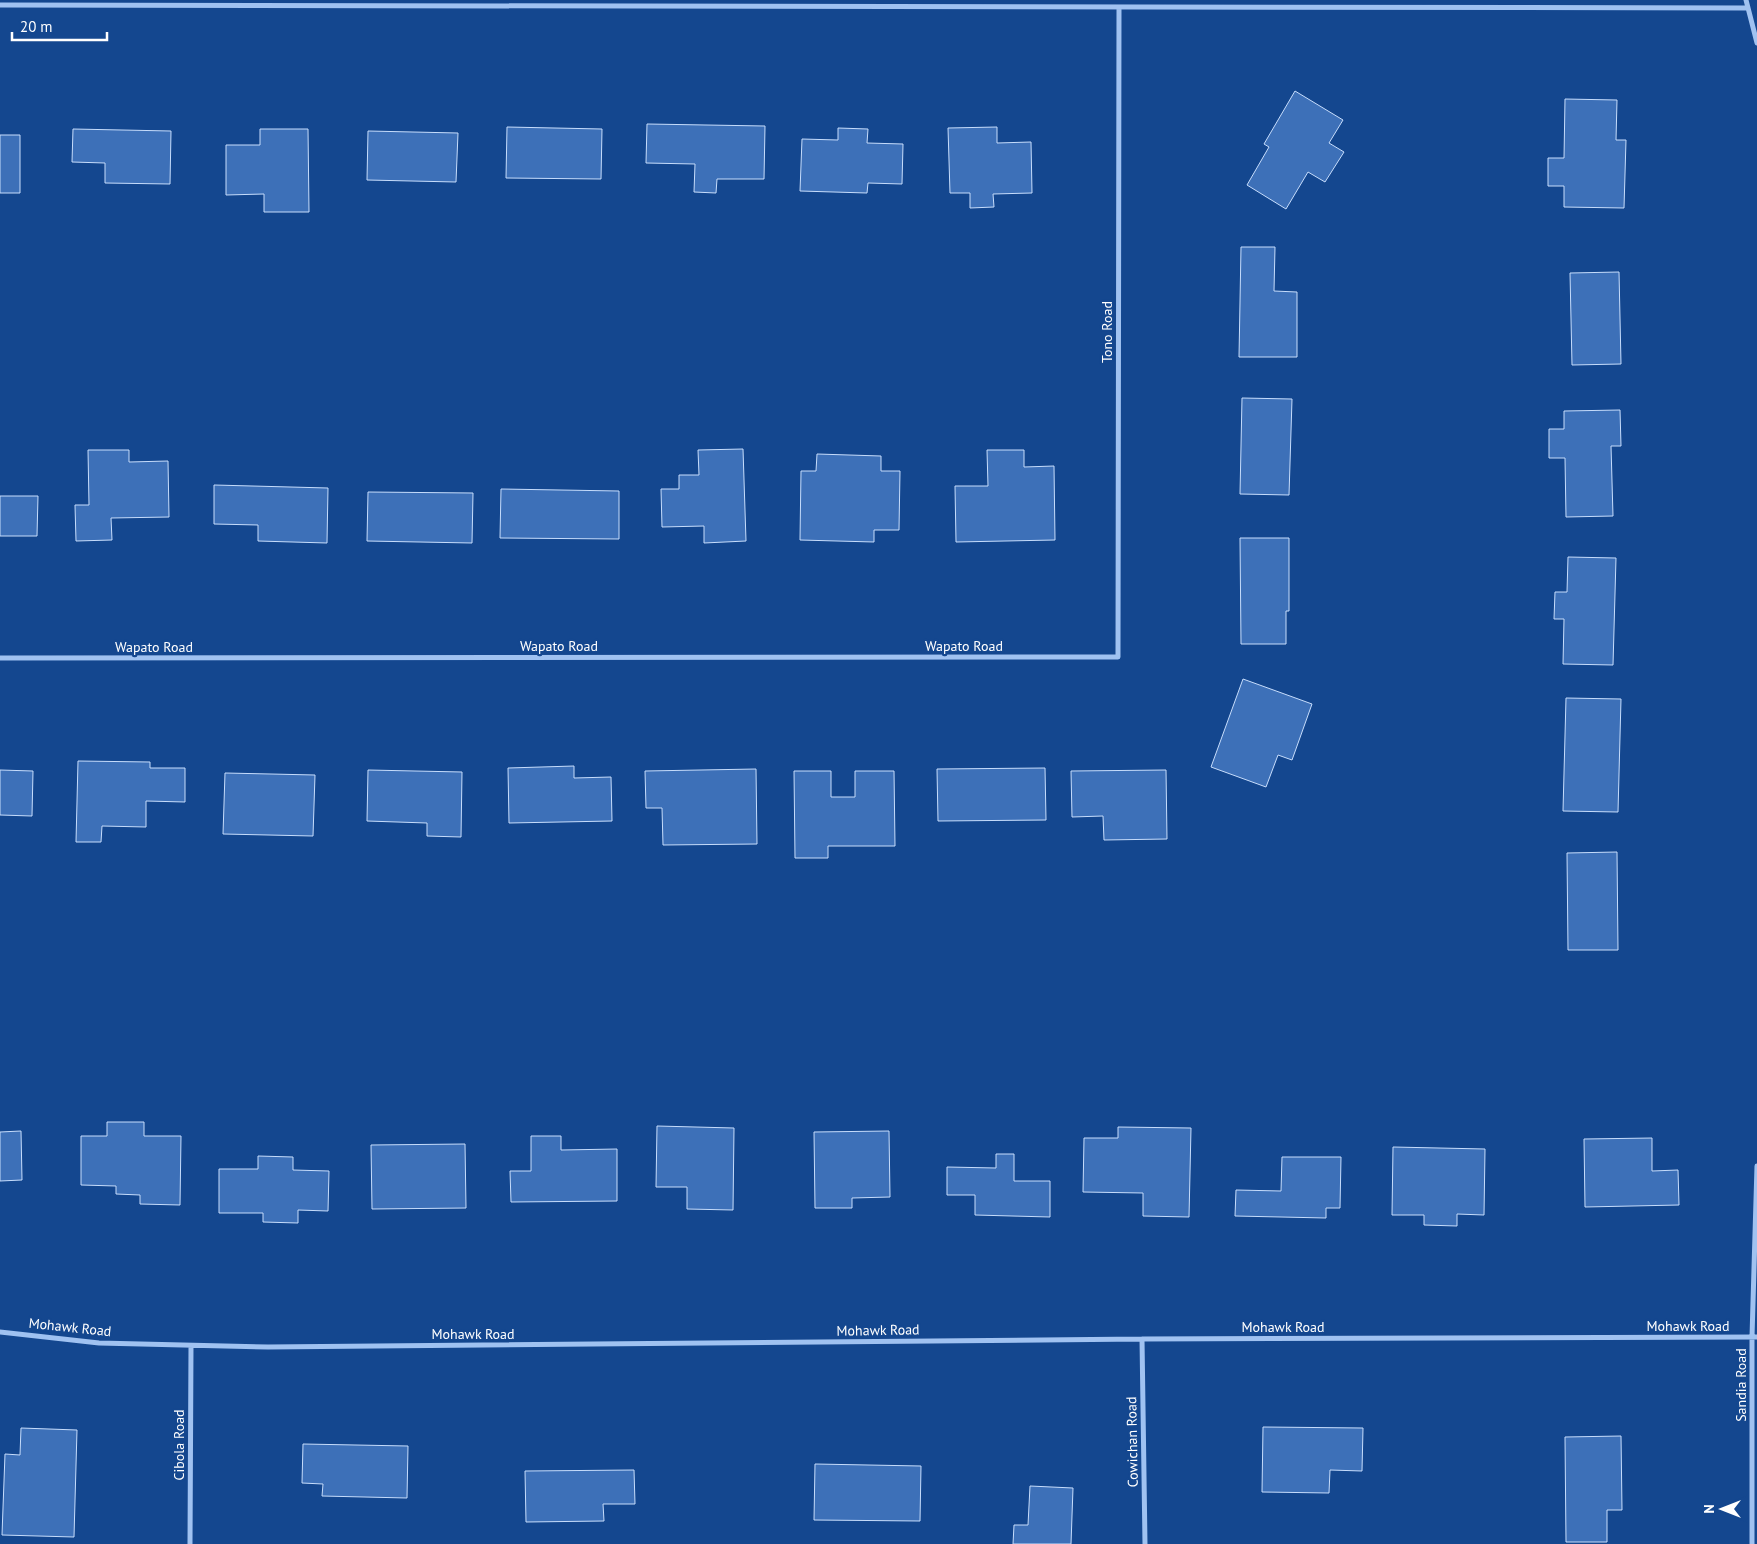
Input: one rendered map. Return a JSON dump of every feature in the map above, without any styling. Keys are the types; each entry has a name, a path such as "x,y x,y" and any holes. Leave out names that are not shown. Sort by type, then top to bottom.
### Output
{"street":[{"path":"1746,0 1757,42"},
{"path":"0,5 1747,8"},
{"name":"Tono Road","path":"1118,657 1119,8"},
{"name":"Wapato Road","path":"0,658 1118,657"},
{"name":"Sandia Road","path":"1752,1544 1757,1166"},
{"name":"Mohawk Road","path":"0,1332 98,1342 191,1346 1142,1339 1755,1337"},
{"name":"Cowichan Road","path":"1142,1339 1145,1544"},
{"name":"Cibola Road","path":"190,1544 191,1346"}],"building":[{"path":"1295,91 1343,120 1329,143 1344,152 1325,182 1308,172 1286,209 1247,185 1269,147 1264,144"},
{"path":"1565,99 1617,100 1616,140 1626,140 1624,208 1564,207 1564,186 1548,186 1548,158 1564,158"},
{"path":"647,124 765,126 764,179 717,179 716,193 694,192 695,164 646,163"},
{"path":"507,127 602,129 601,179 506,178"},
{"path":"997,127 997,143 1031,142 1032,193 993,194 994,207 970,208 970,193 950,193 948,128"},
{"path":"838,128 868,129 867,143 903,144 902,184 868,183 867,193 800,191 802,139 838,140"},
{"path":"73,129 171,131 170,184 105,183 105,163 72,162"},
{"path":"260,129 308,129 309,212 264,212 264,194 226,195 226,145 260,145"},
{"path":"368,131 458,133 456,182 367,180"},
{"path":"0,135 20,135 20,193 0,193"},
{"path":"1241,247 1275,247 1274,291 1297,292 1297,357 1239,357"},
{"path":"1619,272 1621,364 1572,365 1570,273"},
{"path":"1242,398 1292,399 1289,495 1240,494"},
{"path":"1620,410 1621,446 1611,446 1613,516 1566,517 1565,458 1549,458 1549,429 1564,429 1564,411"},
{"path":"743,449 746,541 704,543 704,526 662,527 661,489 679,489 679,475 699,475 698,450"},
{"path":"88,450 129,450 129,462 168,461 169,517 111,518 112,540 76,541 75,505 89,505"},
{"path":"987,450 1024,450 1024,467 1054,466 1055,540 956,542 955,486 988,486"},
{"path":"817,454 881,456 881,471 900,471 899,530 874,530 874,542 800,540 801,471 816,471"},
{"path":"214,485 328,488 327,543 258,541 258,525 214,524"},
{"path":"501,489 619,491 619,539 500,538"},
{"path":"368,492 473,493 472,543 367,541"},
{"path":"0,496 38,496 37,536 0,536"},
{"path":"1240,538 1289,538 1289,611 1286,611 1286,644 1241,644"},
{"path":"1568,557 1616,558 1613,665 1563,664 1564,619 1554,619 1555,592 1567,592"},
{"path":"1243,679 1312,704 1292,760 1278,755 1266,787 1211,767"},
{"path":"1566,698 1621,699 1618,812 1563,811"},
{"path":"78,761 150,762 150,768 185,768 185,802 146,801 146,827 102,826 101,842 76,842"},
{"path":"574,766 574,778 611,777 612,821 509,823 508,768"},
{"path":"1045,768 1046,820 938,821 937,769"},
{"path":"756,769 757,844 663,845 662,808 646,808 645,771"},
{"path":"0,770 33,771 32,816 0,815"},
{"path":"368,770 462,772 461,837 427,836 427,823 367,821"},
{"path":"1166,770 1167,839 1104,840 1103,816 1072,817 1071,771"},
{"path":"794,771 831,771 831,797 855,797 855,771 894,771 895,846 828,846 828,858 795,858"},
{"path":"225,773 315,775 313,836 223,834"},
{"path":"1617,852 1618,950 1568,950 1567,853"},
{"path":"107,1122 144,1122 144,1136 181,1136 180,1205 140,1204 140,1195 116,1194 116,1186 81,1185 81,1136 107,1136"},
{"path":"657,1126 734,1128 733,1210 687,1209 687,1187 656,1187"},
{"path":"1118,1127 1191,1128 1189,1217 1143,1216 1143,1193 1083,1192 1084,1138 1118,1138"},
{"path":"21,1131 22,1180 0,1181 0,1132"},
{"path":"889,1131 890,1197 852,1198 852,1208 815,1208 814,1132"},
{"path":"531,1136 561,1136 561,1150 617,1149 617,1201 511,1202 510,1171 531,1171"},
{"path":"1652,1138 1652,1171 1678,1170 1679,1205 1585,1207 1584,1139"},
{"path":"465,1144 466,1208 372,1209 371,1145"},
{"path":"1393,1147 1485,1149 1484,1215 1457,1214 1457,1226 1424,1225 1424,1215 1392,1215"},
{"path":"996,1154 1014,1154 1014,1181 1050,1181 1050,1217 975,1215 975,1195 947,1195 947,1167 996,1168"},
{"path":"258,1156 293,1157 293,1170 329,1171 328,1211 298,1210 298,1223 263,1222 263,1213 219,1213 219,1169 258,1169"},
{"path":"1282,1157 1341,1157 1340,1208 1326,1208 1326,1218 1235,1216 1236,1190 1281,1191"},
{"path":"1263,1427 1363,1428 1362,1471 1330,1470 1329,1493 1262,1492"},
{"path":"21,1428 77,1430 74,1537 2,1535 5,1454 20,1455"},
{"path":"1621,1436 1622,1510 1607,1510 1607,1542 1566,1542 1565,1437"},
{"path":"303,1444 408,1446 407,1498 322,1496 323,1484 302,1483"},
{"path":"815,1464 921,1466 920,1521 814,1520"},
{"path":"634,1470 635,1504 603,1504 604,1521 526,1522 525,1471"},
{"path":"1030,1486 1073,1488 1071,1544 1013,1544 1014,1525 1028,1525"}]}
